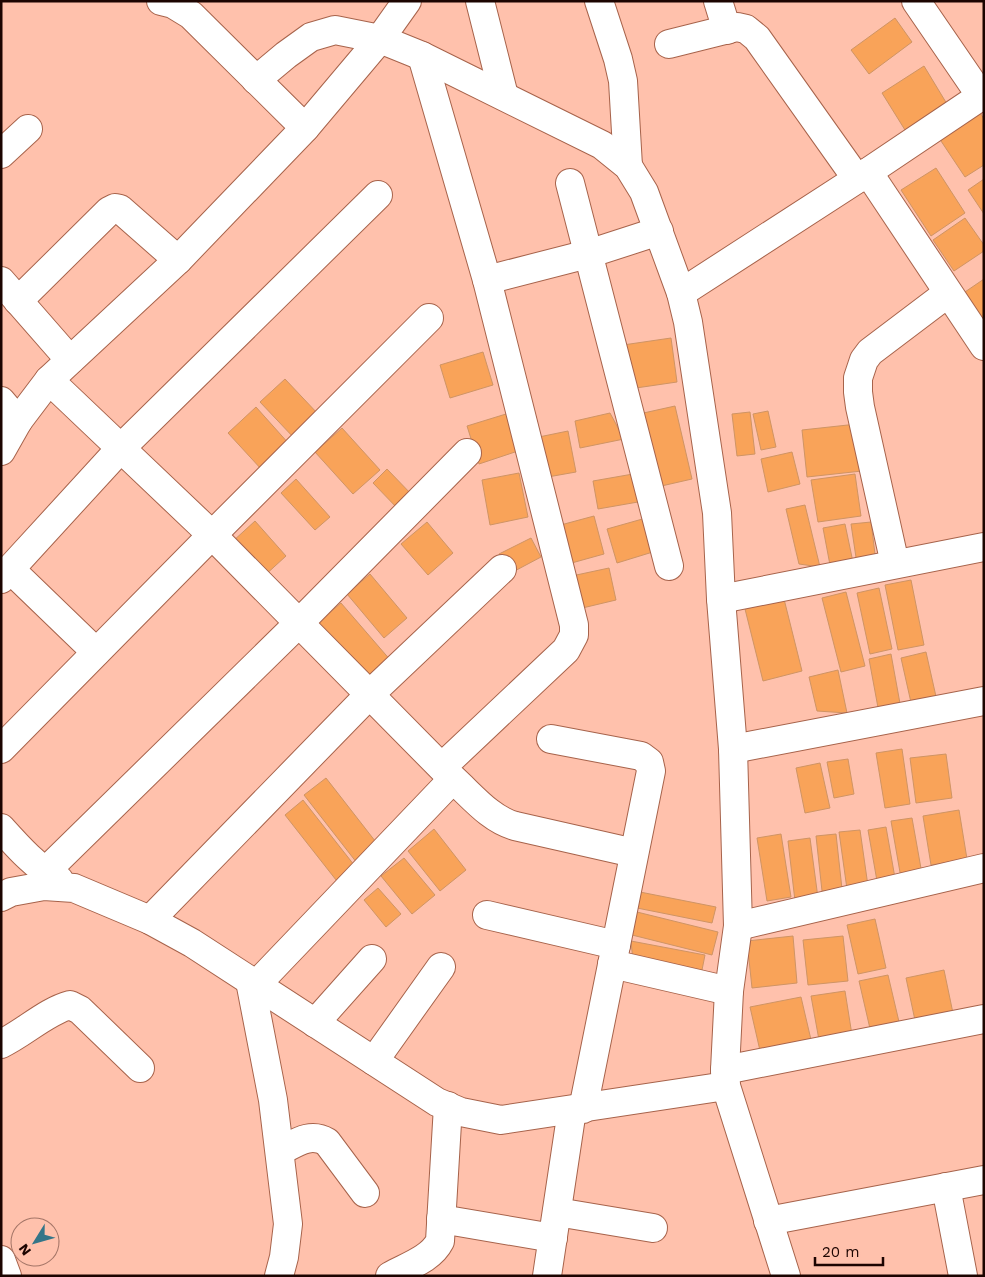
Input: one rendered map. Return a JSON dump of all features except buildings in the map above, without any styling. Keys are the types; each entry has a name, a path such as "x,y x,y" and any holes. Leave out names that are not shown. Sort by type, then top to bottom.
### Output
{"street":[{"path":"162,1 173,4 191,15 305,128"},
{"path":"1,451 10,411 49,380 178,260 305,128 380,39 407,1"},
{"path":"480,1 504,96"},
{"path":"599,1 618,59 623,81 628,166"},
{"path":"718,1 727,30"},
{"path":"681,293 862,176 982,95 916,1"},
{"path":"669,44 737,27 746,28 757,38 862,176 948,293 984,346"},
{"path":"256,80 311,37 336,30 380,39 422,56 602,145 628,166 644,192 681,293 688,322 717,513 721,599 733,749 738,926 729,990 726,1078 786,1276"},
{"path":"253,983 448,773 566,650 574,636 574,624 487,280 422,56"},
{"path":"1,154 28,129"},
{"path":"570,183 670,566"},
{"path":"96,652 6,574 121,448 378,195"},
{"path":"70,360 10,291 115,208 120,209 178,260"},
{"path":"487,280 588,254 659,231"},
{"path":"895,564 860,407 858,378 864,360 870,352 948,293"},
{"path":"1,748 429,318"},
{"path":"49,380 212,535 448,773 504,823 634,852"},
{"path":"45,872 299,623 467,453"},
{"path":"721,599 984,547"},
{"path":"150,920 370,694 502,569"},
{"path":"733,749 984,700"},
{"path":"547,1276 578,1110 614,954 650,772 649,762 641,756 551,739"},
{"path":"1,828 24,854 45,872 74,888 150,920 192,943 437,1102 461,1112 501,1120 578,1110 984,1019"},
{"path":"738,926 984,868"},
{"path":"1,897 11,892 44,886 74,888"},
{"path":"487,915 729,990"},
{"path":"315,1023 372,959"},
{"path":"374,1061 441,967"},
{"path":"253,983 273,1100 288,1224 284,1257 279,1276"},
{"path":"1,1044 59,1008 70,1005 80,1010 140,1068"},
{"path":"390,1276 435,1250 440,1241 448,1106"},
{"path":"280,1151 307,1139 319,1137 327,1142 366,1193"},
{"path":"768,1221 984,1180"},
{"path":"946,1187 963,1276"},
{"path":"441,1219 653,1228"},
{"path":"1,1260 7,1276"}]}
